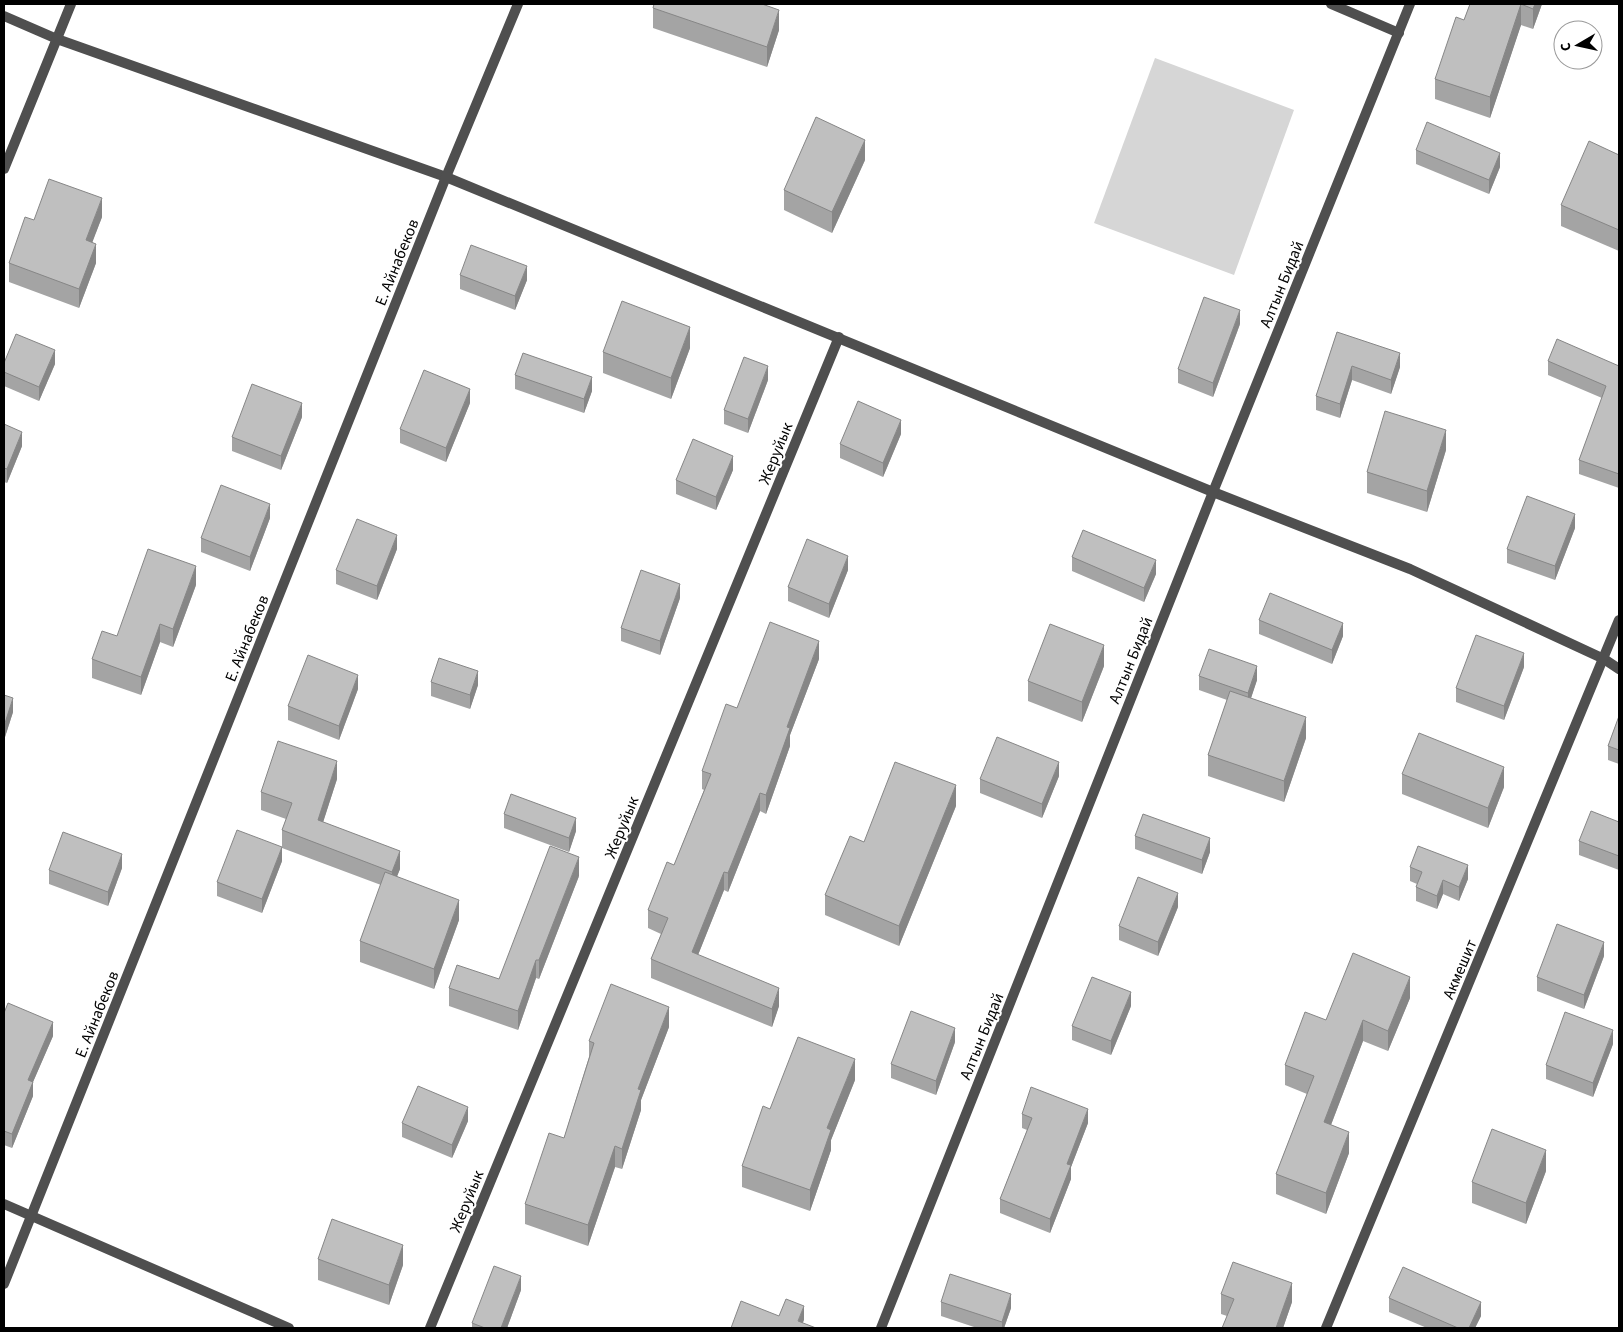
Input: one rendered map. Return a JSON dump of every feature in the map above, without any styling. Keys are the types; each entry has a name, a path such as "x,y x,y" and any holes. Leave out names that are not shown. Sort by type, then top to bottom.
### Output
{"street":[{"path":"4,169 71,4"},
{"name":"Е. Айнабеков","path":"4,1284 446,177 518,4"},
{"path":"1331,4 1399,33"},
{"name":"Алтын Бидай","path":"881,1328 1213,492 1410,4"},
{"path":"4,16 58,39 446,177 1213,492 1410,569 1604,659 1619,669"},
{"name":"Жеруйык","path":"430,1328 839,337"},
{"name":"Акмешит","path":"1326,1328 1619,620"},
{"path":"4,1204 289,1328"}],"shaded area":[{"path":"1155,58 1294,110 1234,275 1094,223"}],"building":[{"path":"654,4 762,4 779,10 767,47 653,8"},
{"path":"1470,4 1521,4 1490,97 1435,79 1456,17 1464,20"},
{"path":"1521,4 1535,4 1533,9"},
{"path":"816,117 865,140 832,212 784,190"},
{"path":"1427,122 1500,153 1489,180 1416,150"},
{"path":"1589,141 1619,155 1619,230 1561,205"},
{"path":"49,179 102,198 86,240 96,244 79,289 9,263 25,217 34,220"},
{"path":"471,245 527,266 515,296 460,275"},
{"path":"1204,297 1240,310 1213,383 1178,369"},
{"path":"622,301 690,327 671,378 603,352"},
{"path":"1337,332 1400,353 1391,380 1352,366 1340,404 1316,396"},
{"path":"16,334 55,350 39,387 4,372 4,363"},
{"path":"1557,339 1619,366 1619,474 1579,460 1606,386 1548,361"},
{"path":"523,353 592,377 584,399 515,375"},
{"path":"744,357 768,366 748,419 724,410"},
{"path":"424,370 470,389 446,448 400,429"},
{"path":"252,384 302,403 281,456 232,437"},
{"path":"858,401 901,420 883,463 840,444"},
{"path":"1385,411 1446,430 1427,491 1367,472"},
{"path":"4,424 22,432 7,469 4,468"},
{"path":"693,439 733,456 716,497 676,480"},
{"path":"221,485 270,504 250,557 201,538"},
{"path":"1527,496 1575,514 1555,566 1507,549"},
{"path":"357,519 397,535 377,586 336,570"},
{"path":"1083,530 1156,560 1144,588 1072,557"},
{"path":"807,539 848,556 829,604 788,587"},
{"path":"148,549 196,566 173,629 160,624 141,677 92,659 102,631 117,636"},
{"path":"641,570 680,584 660,641 621,628"},
{"path":"1270,593 1343,623 1332,650 1259,620"},
{"path":"770,622 819,641 787,727 790,728 766,795 760,793 728,873 724,872 692,952 779,988 772,1009 651,959 668,918 648,910 667,862 674,865 711,774 702,771 726,704 737,708"},
{"path":"1050,624 1104,645 1082,702 1028,681"},
{"path":"1476,635 1524,653 1504,706 1456,688"},
{"path":"1209,649 1257,666 1248,693 1199,676"},
{"path":"308,655 358,675 339,726 288,706"},
{"path":"439,658 478,671 470,695 431,682"},
{"path":"1230,691 1306,717 1284,781 1208,755"},
{"path":"4,695 13,698 5,723 4,722"},
{"path":"1619,716 1619,750 1608,746"},
{"path":"1419,733 1504,767 1488,808 1402,774"},
{"path":"997,737 1059,762 1042,804 980,779"},
{"path":"278,741 337,761 318,820 400,851 392,872 282,830 292,803 261,792"},
{"path":"895,762 956,785 899,926 825,895 850,836 864,842"},
{"path":"511,794 576,818 569,838 504,814"},
{"path":"1591,811 1619,822 1619,856 1579,841"},
{"path":"1143,814 1210,838 1202,860 1135,836"},
{"path":"237,830 282,847 262,899 217,882"},
{"path":"63,832 122,854 108,892 49,870"},
{"path":"550,846 579,857 539,960 536,960 518,1011 449,988 457,965 499,979"},
{"path":"1418,846 1468,865 1459,887 1443,880 1437,896 1416,887 1422,872 1410,867"},
{"path":"385,872 459,900 434,969 360,941"},
{"path":"1138,877 1178,893 1158,942 1119,926"},
{"path":"1557,924 1604,942 1584,995 1537,977"},
{"path":"1353,953 1410,977 1388,1031 1363,1020 1324,1122 1349,1132 1326,1193 1276,1174 1314,1076 1285,1065 1305,1012 1326,1020"},
{"path":"1092,977 1131,992 1111,1041 1072,1026"},
{"path":"611,984 669,1007 638,1089 641,1090 622,1149 615,1146 588,1225 525,1204 549,1133 564,1138 594,1043 589,1041"},
{"path":"8,1003 53,1022 28,1080 33,1082 12,1134 4,1131 4,1013"},
{"path":"911,1011 955,1028 936,1081 891,1064"},
{"path":"1565,1012 1613,1030 1593,1083 1546,1065"},
{"path":"798,1037 855,1059 827,1128 831,1130 810,1190 742,1166 763,1106 770,1109"},
{"path":"418,1086 468,1107 452,1145 402,1123"},
{"path":"1031,1087 1088,1109 1067,1164 1071,1165 1050,1219 1000,1199 1032,1118 1022,1114"},
{"path":"1492,1129 1546,1150 1526,1203 1472,1182"},
{"path":"332,1219 403,1245 389,1285 318,1259"},
{"path":"1233,1262 1292,1283 1276,1328 1222,1328 1234,1299 1221,1294"},
{"path":"494,1266 521,1276 501,1328 485,1328 472,1323"},
{"path":"1403,1267 1481,1302 1469,1328 1458,1328 1389,1298"},
{"path":"950,1274 1011,1294 1002,1322 941,1302"},
{"path":"786,1299 804,1306 798,1321 816,1328 731,1328 741,1301 779,1316"}]}
